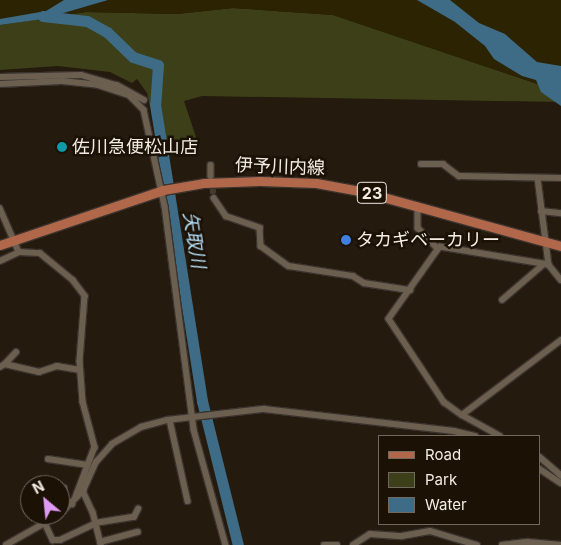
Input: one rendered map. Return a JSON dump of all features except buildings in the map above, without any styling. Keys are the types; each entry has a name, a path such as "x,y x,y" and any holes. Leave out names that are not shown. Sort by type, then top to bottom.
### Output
{"main road":[{"name":"伊予川内線","path":"0,245 161,191 178,187 242,181 316,183 365,192 561,246"}],"street":[{"path":"0,77 81,75 116,85 143,98 165,206 194,416 226,545"},
{"path":"0,84 62,81 98,85 129,95 144,110"},
{"path":"421,164 443,164 459,176 561,178"},
{"path":"211,165 211,176"},
{"path":"538,178 546,265"},
{"path":"214,198 226,216 260,228 261,246 290,266 353,276 364,283 410,290"},
{"path":"418,207 418,228 438,249"},
{"path":"0,208 20,252"},
{"path":"542,211 561,213"},
{"path":"498,435 444,402 389,319 438,249 443,247 491,258 546,265 561,280"},
{"path":"0,261 20,252 40,253 83,291 86,306 80,370 85,418 95,447 74,502"},
{"path":"502,300 546,265"},
{"path":"462,414 561,340"},
{"path":"2,366 16,352"},
{"path":"2,366 39,372 57,366 80,370"},
{"path":"70,505 83,491 96,462 112,444 141,427 170,420 220,412 264,409 454,430 472,435"},
{"path":"170,420 188,501"},
{"path":"541,458 561,475"},
{"path":"48,459 88,465"},
{"path":"541,470 561,483"},
{"path":"83,491 101,544 138,532"},
{"path":"70,502 74,502"},
{"path":"46,525 53,540 60,540 95,524 134,517 138,509"},
{"path":"6,545 41,525"},
{"path":"353,545 370,534 402,536 430,531 477,545"},
{"path":"502,545 528,542 561,545"},
{"path":"324,545 337,545"}],"green space":[{"path":"233,8 333,15 561,92 561,102 202,96 184,101 196,137 161,158 147,93 137,79 132,83 110,72 58,66 0,70 0,25 86,12 177,14"}],"sand":[{"path":"0,0 561,0 561,92 333,15 233,8 177,14 86,12 0,25"}],"water":[{"path":"64,0 108,0 43,19 0,25 0,19 46,11"},
{"path":"417,0 450,0 479,23 505,34 537,62 561,66 561,106 541,92 536,80 522,76 494,59 485,46 455,22"}],"waterway":[{"name":"矢取川","path":"43,16 87,21 107,32 133,57 158,65 155,104 202,401 238,545"}],"tunnel":[{"path":"212,180 214,198"}],"place":[{"name":"佐川急便松山店","path":"62,147"},
{"name":"タカギベーカリー","path":"346,240"}]}
